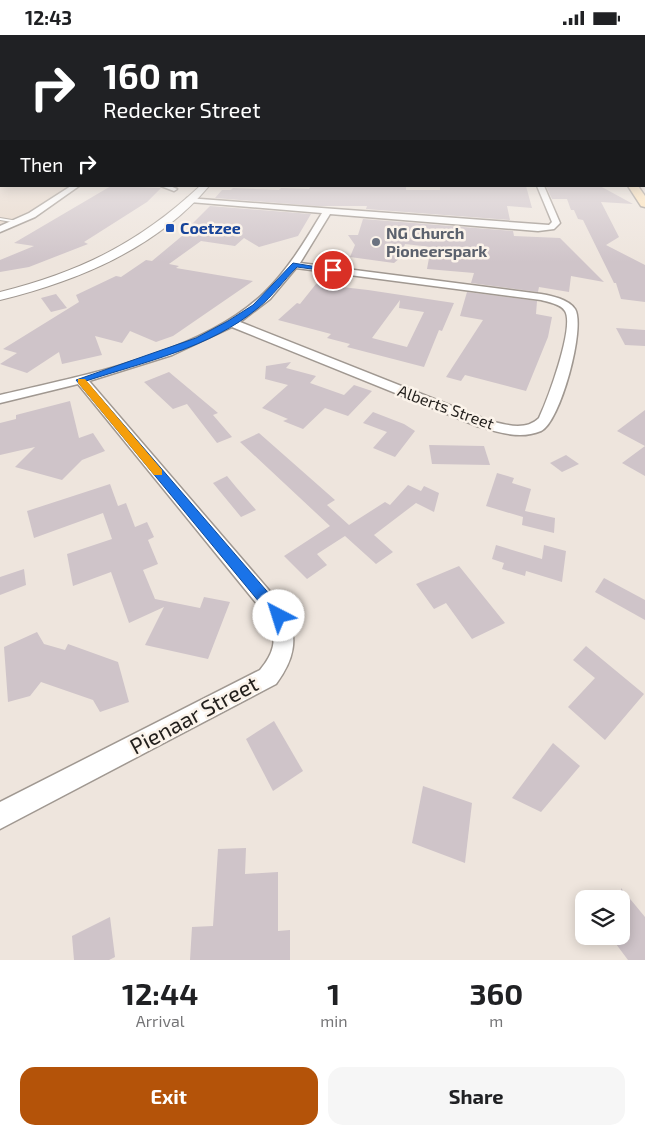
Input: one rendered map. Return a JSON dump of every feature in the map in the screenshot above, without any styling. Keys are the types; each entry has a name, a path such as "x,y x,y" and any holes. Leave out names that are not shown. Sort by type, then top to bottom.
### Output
{"main road":[{"path":"633,187 645,204"}],"street":[{"path":"0,229 18,222 74,187"},
{"path":"167,187 174,189"},
{"path":"0,296 55,282 127,250 204,187"},
{"path":"190,200 538,228 551,227 556,223 540,187"},
{"path":"0,399 81,380 167,352 199,340 231,323 256,306 295,265 328,210"},
{"name":"Alberts Street","path":"231,323 482,423 518,429 535,428 546,420 566,364 574,321 571,311 562,304 541,297 295,265"},
{"name":"Pienaar Street","path":"0,816 268,677 282,659 286,637 279,616 81,380"}],"lane":[{"path":"0,219 18,222"}],"shaded area":[{"path":"0,187 68,187 32,211 0,224"}],"building":[{"path":"109,187 161,188 147,202 84,242 88,244 29,267 0,272 0,260 34,246 14,243"},
{"path":"310,187 406,187 406,190 440,190 440,187 526,187 532,208 507,206 510,220 366,209 367,206 316,206 215,198 222,190 231,190 233,188 309,189"},
{"path":"546,187 602,187 633,204 601,202 619,237 606,245 645,265 645,302 621,299 616,283 614,283 583,220 578,219 574,210 571,210 567,199 552,199"},
{"path":"210,206 311,214 298,236 259,247 244,238 235,246 201,241 169,264 179,266 176,268 253,281 173,336 156,342 130,331 122,343 95,336 102,355 62,364 59,352 27,373 0,364 17,353 3,349 79,302 76,295 116,276 121,277 146,260 152,261 194,226 191,225"},
{"path":"363,219 513,231 514,236 560,238 604,282 571,276 569,292 539,287 538,292 471,283 474,273 427,269 431,247 405,244 400,258 394,263 350,257 355,245 348,235 358,235"},
{"path":"316,284 454,303 442,331 439,330 424,367 347,347 350,344 327,338 331,334 278,320 297,303 300,304","holes":["400,300 399,308 424,312 407,347 372,338"]},
{"path":"467,292 537,301 536,314 552,317 548,337 526,391 465,375 461,381 446,377 483,320 460,316"},
{"path":"56,294 67,308 51,312 41,298"},
{"path":"616,328 645,330 645,346 625,345"},
{"path":"291,362 286,368 316,376 310,383 344,395 354,385 372,391 348,416 325,408 303,429 283,421 288,419 262,408 288,385 265,379 266,366"},
{"path":"169,372 218,413 213,415 232,437 217,443 187,404 173,409 144,382"},
{"path":"70,401 79,438 93,433 105,451 82,460 62,480 15,467 35,447 0,455 0,423 16,419 16,415"},
{"path":"645,410 645,446 617,431"},
{"path":"373,412 404,424 415,431 395,457 373,448 387,432 363,423"},
{"path":"259,433 335,500 327,505 349,525 385,502 390,505 408,485 421,491 424,486 439,493 434,512 416,503 374,535 393,552 376,564 345,536 317,554 327,565 307,579 284,556 330,526 240,442"},
{"path":"429,445 484,446 490,465 432,464"},
{"path":"645,446 645,476 622,463"},
{"path":"566,455 579,464 562,472 550,463"},
{"path":"497,473 514,478 512,483 531,489 525,511 555,518 554,533 522,525 523,517 486,506"},
{"path":"227,476 256,510 241,517 213,483"},
{"path":"110,484 118,506 126,503 135,527 147,522 154,537 148,540 158,564 143,570 155,599 200,608 204,597 230,602 208,659 145,645 164,607 129,623 111,572 73,586 67,554 112,539 103,513 34,538 27,511"},
{"path":"496,545 542,559 544,545 566,551 562,582 526,571 525,576 502,569 504,563 492,559"},
{"path":"459,566 505,623 472,639 446,603 434,609 416,584"},
{"path":"24,569 26,585 0,595 0,577"},
{"path":"604,578 645,600 645,620 595,592"},
{"path":"37,632 44,644 65,650 68,644 118,662 129,702 100,712 93,700 41,682 30,696 8,702 4,647"},
{"path":"586,646 644,694 605,740 568,707 595,678 573,660"},
{"path":"274,721 303,771 273,791 246,739"},
{"path":"553,743 580,766 541,812 512,798"},
{"path":"423,786 472,803 465,863 412,843"},
{"path":"246,848 245,874 278,872 278,931 290,930 290,960 190,960 192,927 213,926 218,849"},
{"path":"630,899 645,917 645,960 628,960 617,945 630,945"},
{"path":"110,917 115,957 109,960 74,960 72,936"}],"slow traffic":[{"path":"82,381 158,472"}],"place":[{"name":"Coetzee","path":"170,228"},
{"name":"NG Church Pioneerspark","path":"376,242"}],"route":[{"path":"279,616 81,380 199,340 231,323 256,306 295,265 333,270"}]}
